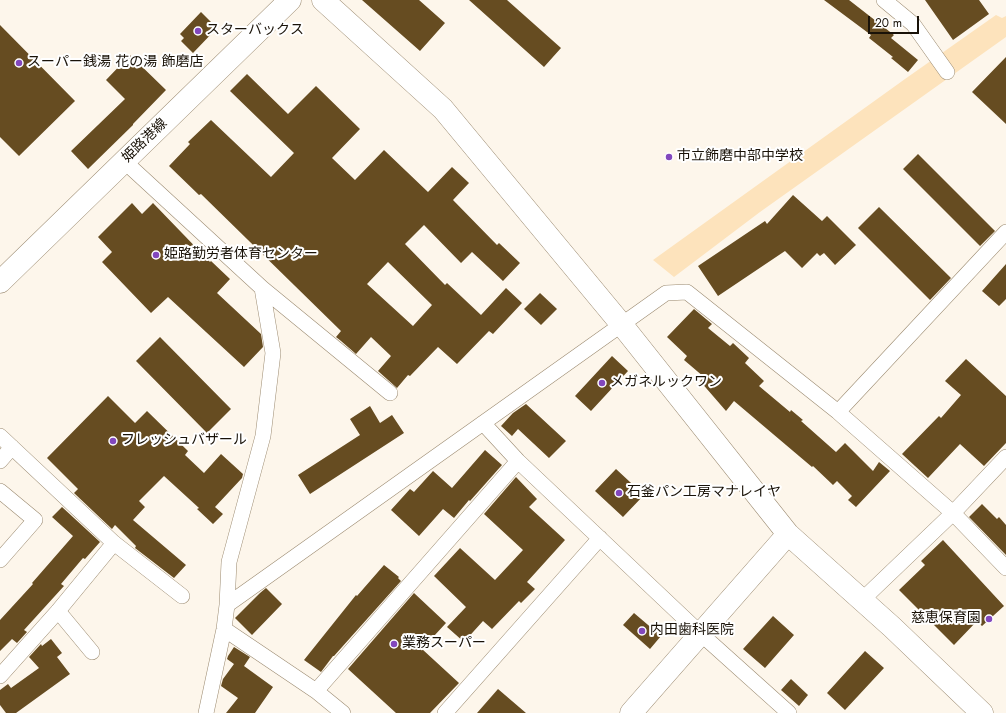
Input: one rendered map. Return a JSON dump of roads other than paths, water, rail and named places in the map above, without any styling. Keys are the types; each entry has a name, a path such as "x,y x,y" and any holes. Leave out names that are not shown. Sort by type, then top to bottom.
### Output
{"street":[{"name":"姫路港線","path":"0,282 290,0"},
{"path":"323,0 443,109 622,325 788,534 862,600 982,713"},
{"path":"884,0 913,24 947,72"},
{"path":"124,161 262,288 390,393"},
{"path":"838,412 1006,232"},
{"path":"206,713 224,629 227,605 229,562 263,436 274,353 262,288"},
{"path":"227,605 666,293 687,292 838,412 953,513 1006,568"},
{"path":"483,423 518,461 701,634 789,713"},
{"path":"0,436 114,543 182,596"},
{"path":"0,461 12,447"},
{"path":"862,600 953,513 1006,457"},
{"path":"316,691 518,461"},
{"path":"0,490 35,520 0,560"},
{"path":"631,713 788,534"},
{"path":"445,713 600,538"},
{"path":"0,676 58,611 114,543"},
{"path":"58,611 92,652"},
{"path":"224,629 316,691 343,713"}],"place":[{"name":"スターバックス","path":"198,31"},
{"name":"スーパー銭湯 花の湯 飾磨店","path":"19,63"},
{"name":"市立飾磨中部中学校","path":"669,157"},
{"name":"姫路勤労者体育センター","path":"156,255"},
{"name":"メガネルックワン","path":"602,383"},
{"name":"フレッシュバザール","path":"113,441"},
{"name":"石釜パン工房マナレイヤ","path":"619,493"},
{"name":"慈恵保育園","path":"989,619"},
{"name":"内田歯科医院","path":"642,631"},
{"name":"業務スーパー","path":"394,644"}]}
